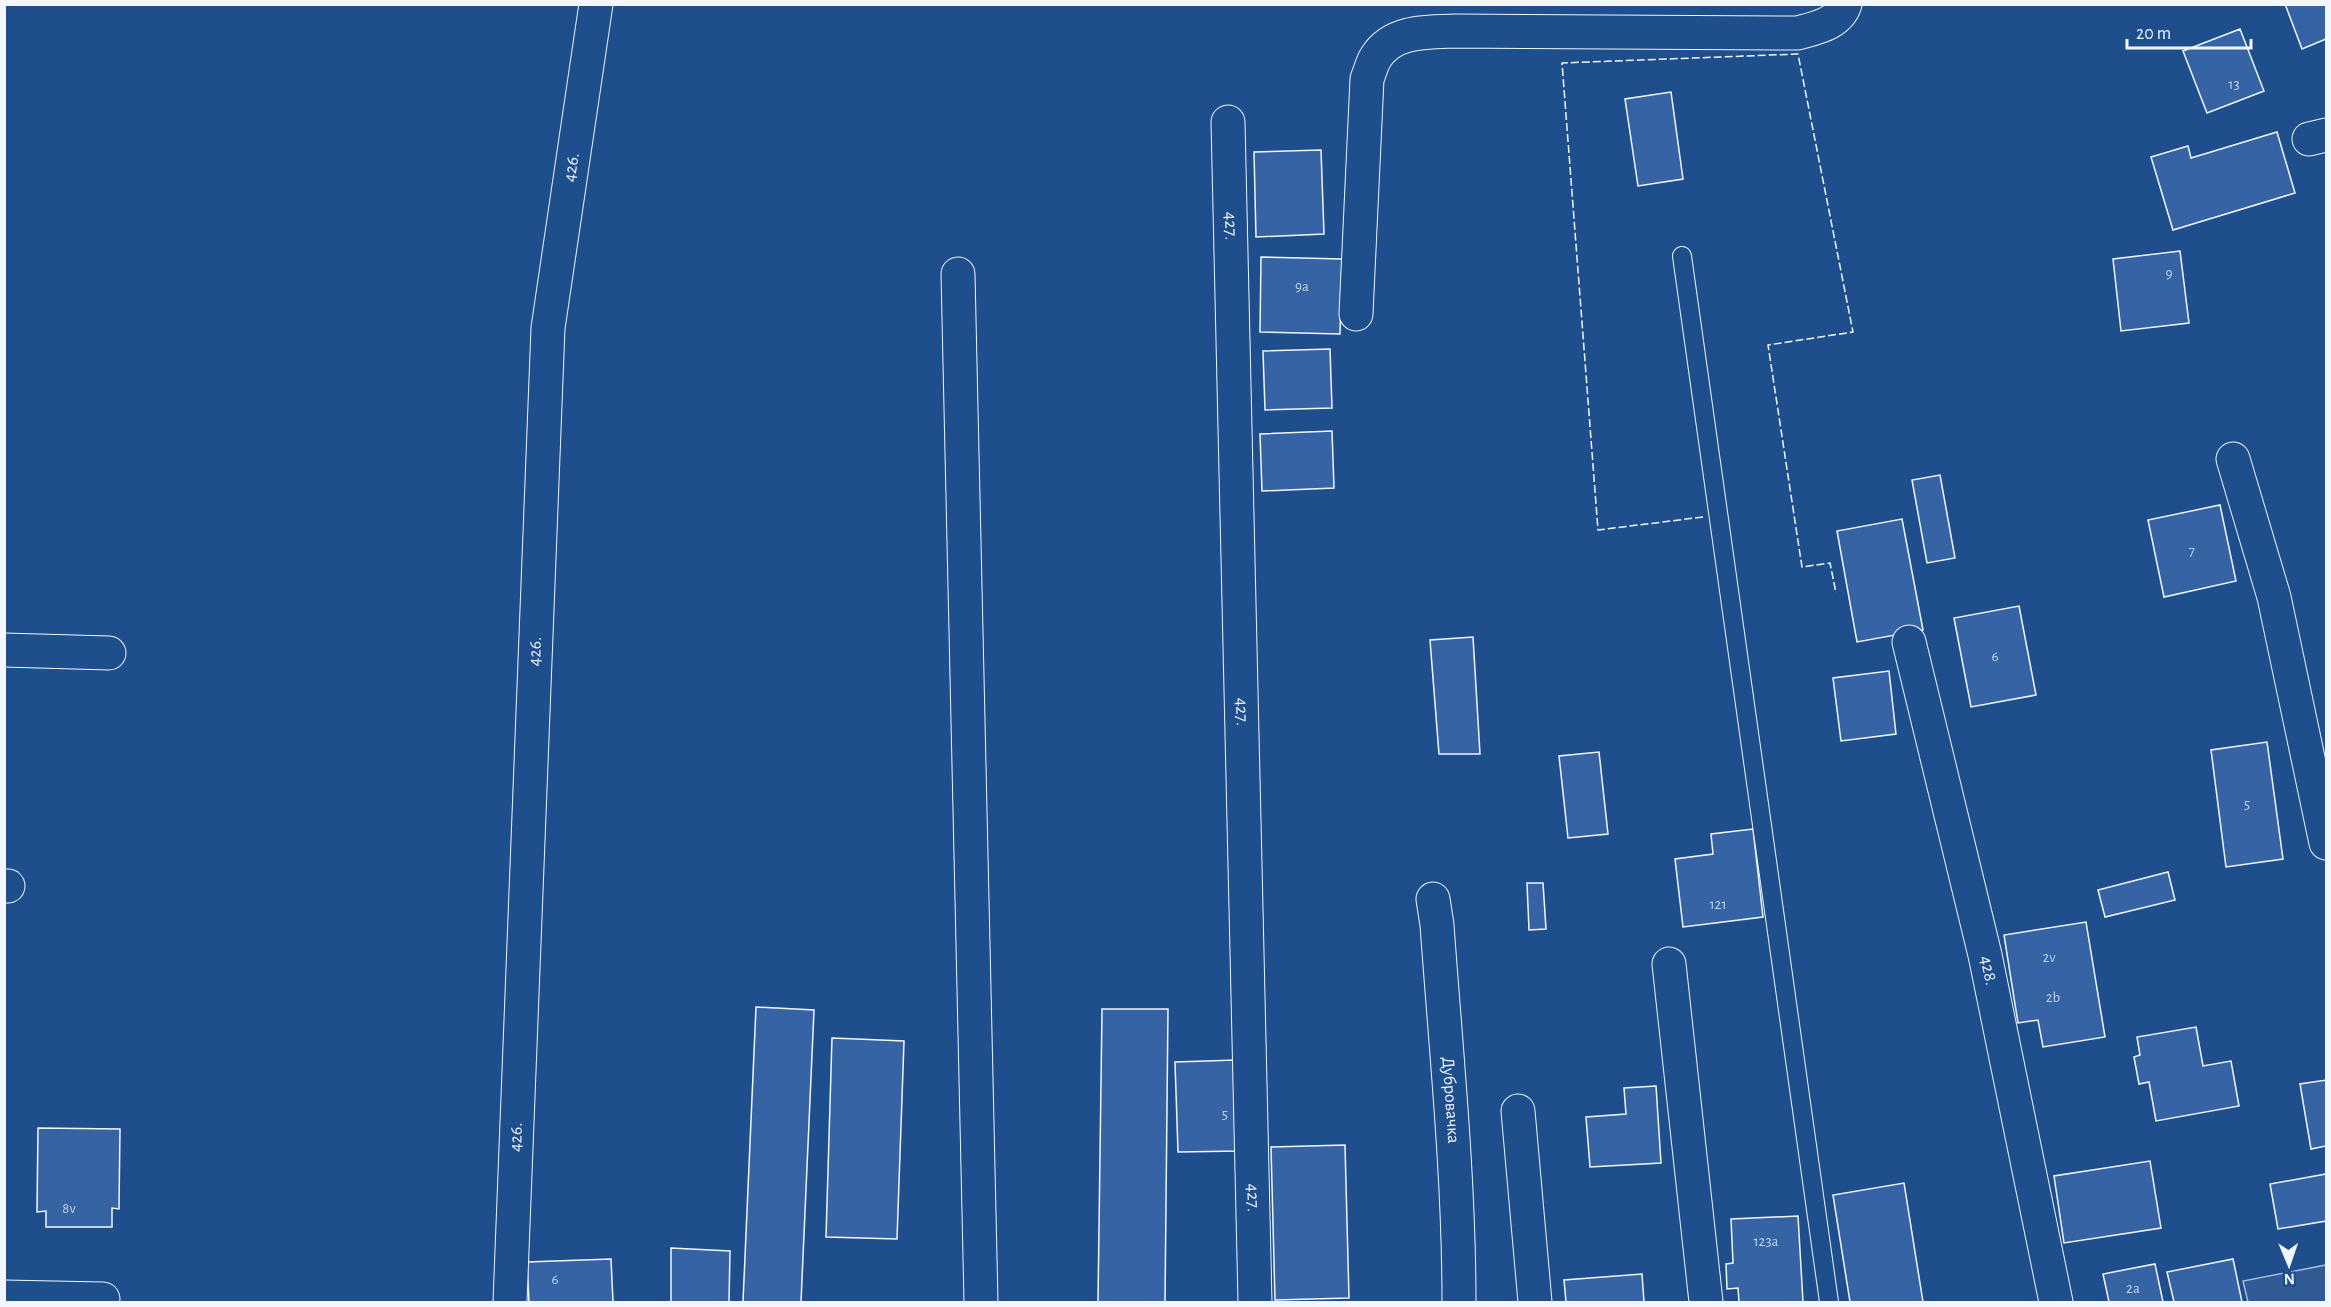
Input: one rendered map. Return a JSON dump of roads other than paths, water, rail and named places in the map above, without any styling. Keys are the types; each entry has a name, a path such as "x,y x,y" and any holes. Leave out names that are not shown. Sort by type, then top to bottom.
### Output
{"street":[{"name":"426.","path":"510,1302 548,328 596,4"},
{"path":"1356,314 1367,79 1377,56 1395,39 1417,33 1456,31 1798,33 1824,26 1843,11 1845,4"},
{"name":"427.","path":"1227,122 1255,1302"},
{"path":"958,274 981,1302"},
{"path":"2233,459 2274,597 2326,843"},
{"name":"428.","path":"1909,642 1985,955 2056,1302"},
{"path":"4,650 109,653"},
{"name":"Дубровачка","path":"1433,899 1437,925 1459,1256 1458,1302"},
{"path":"1669,964 1706,1302"},
{"path":"1518,1111 1535,1302"},
{"path":"4,1297 103,1299"}],"lane":[{"path":"1682,256 1829,1302"}]}
